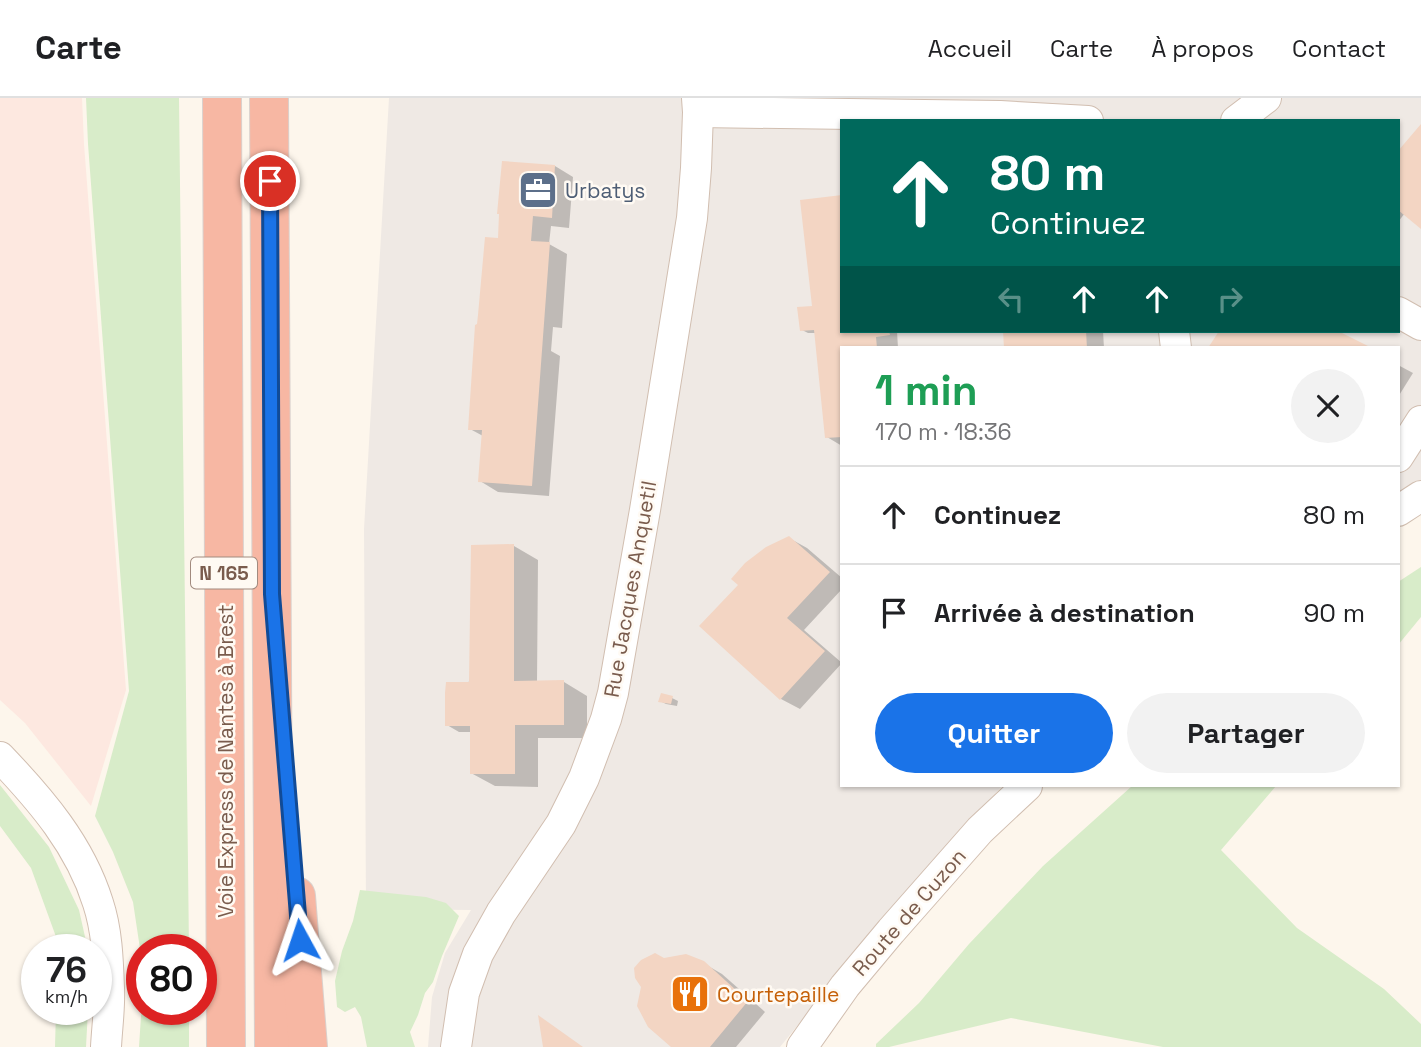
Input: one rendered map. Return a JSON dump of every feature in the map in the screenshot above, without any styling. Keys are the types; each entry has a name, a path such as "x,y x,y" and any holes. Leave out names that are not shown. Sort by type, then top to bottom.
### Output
{"highway":[{"name":"Voie Express de Nantes à Brest","path":"222,98 226,1047"},
{"name":"N 165","path":"270,98 274,1047"},
{"path":"272,594 308,1047"}],"street":[{"path":"1239,119 1266,98"},
{"path":"698,105 1053,119"},
{"name":"Rue Jacques Anquetil","path":"456,1047 464,993 478,954 501,913 561,824 584,778 610,706 692,218 698,105"},
{"path":"1400,313 1421,325"},
{"path":"1400,454 1421,421"},
{"path":"1400,510 1421,496"},
{"path":"0,757 45,806 74,847 99,905 106,942 109,990 106,1047"},
{"name":"Route de Cuzon","path":"802,1047 845,986 891,931 980,830 1026,787"}],"shaded area":[{"path":"0,98 82,98 126,690 91,806 25,723 0,700"},
{"path":"389,98 1421,98 1421,482 1400,496 1400,346 840,346 840,787 1001,787 854,956 780,1047 428,1047 432,997 445,953 471,910 366,909 364,529"}],"green space":[{"path":"86,98 179,98 189,934 138,934 133,902 95,816 129,691"},
{"path":"1421,567 1421,617 1400,643 1400,581"},
{"path":"0,785 49,847 79,910 84,934 55,934 31,868 0,826"},
{"path":"1131,787 1275,787 1221,850 1297,928 1384,989 1421,1024 1421,1047 1163,1047 1011,1018 889,1047 876,1047 1043,866"},
{"path":"360,890 426,897 446,903 459,916 410,1032 415,1047 367,1047 361,1017 355,1007 345,1012 337,1007 335,981"},
{"path":"56,1025 87,1025 86,1047 55,1047"},
{"path":"140,1025 189,1025 189,1047 139,1047"}],"building":[{"path":"1421,124 1421,229 1400,212 1400,149"},
{"path":"502,161 555,165 552,218 533,216 531,241 550,242 532,486 478,482 482,430 468,430 475,325 485,237 498,238 497,214"},
{"path":"840,195 840,333 890,335 876,337 877,346 840,346 840,437 825,438 814,330 800,331 797,307 812,306 800,200"},
{"path":"1003,333 1086,333 1087,346 1004,346"},
{"path":"1218,333 1342,333 1368,346 1209,346"},
{"path":"789,536 830,572 787,618 825,651 780,700 699,626 738,585 731,579 745,563 766,547"},
{"path":"514,544 514,681 564,680 564,725 515,725 515,774 470,774 470,726 445,726 445,693 446,682 469,682 471,545"},
{"path":"661,693 673,696 671,704 658,702"},
{"name":"Courtepaille","path":"655,953 664,958 686,954 704,961 748,1001 710,1047 671,1047 648,1027 637,1006 641,987 635,978 634,968 641,960"},
{"path":"538,1015 583,1047 543,1047"}],"place":[{"name":"Urbatys","path":"538,190"},
{"name":"Courtepaille","path":"690,994"}],"route":[{"path":"270,181 272,594 300,940"}]}
